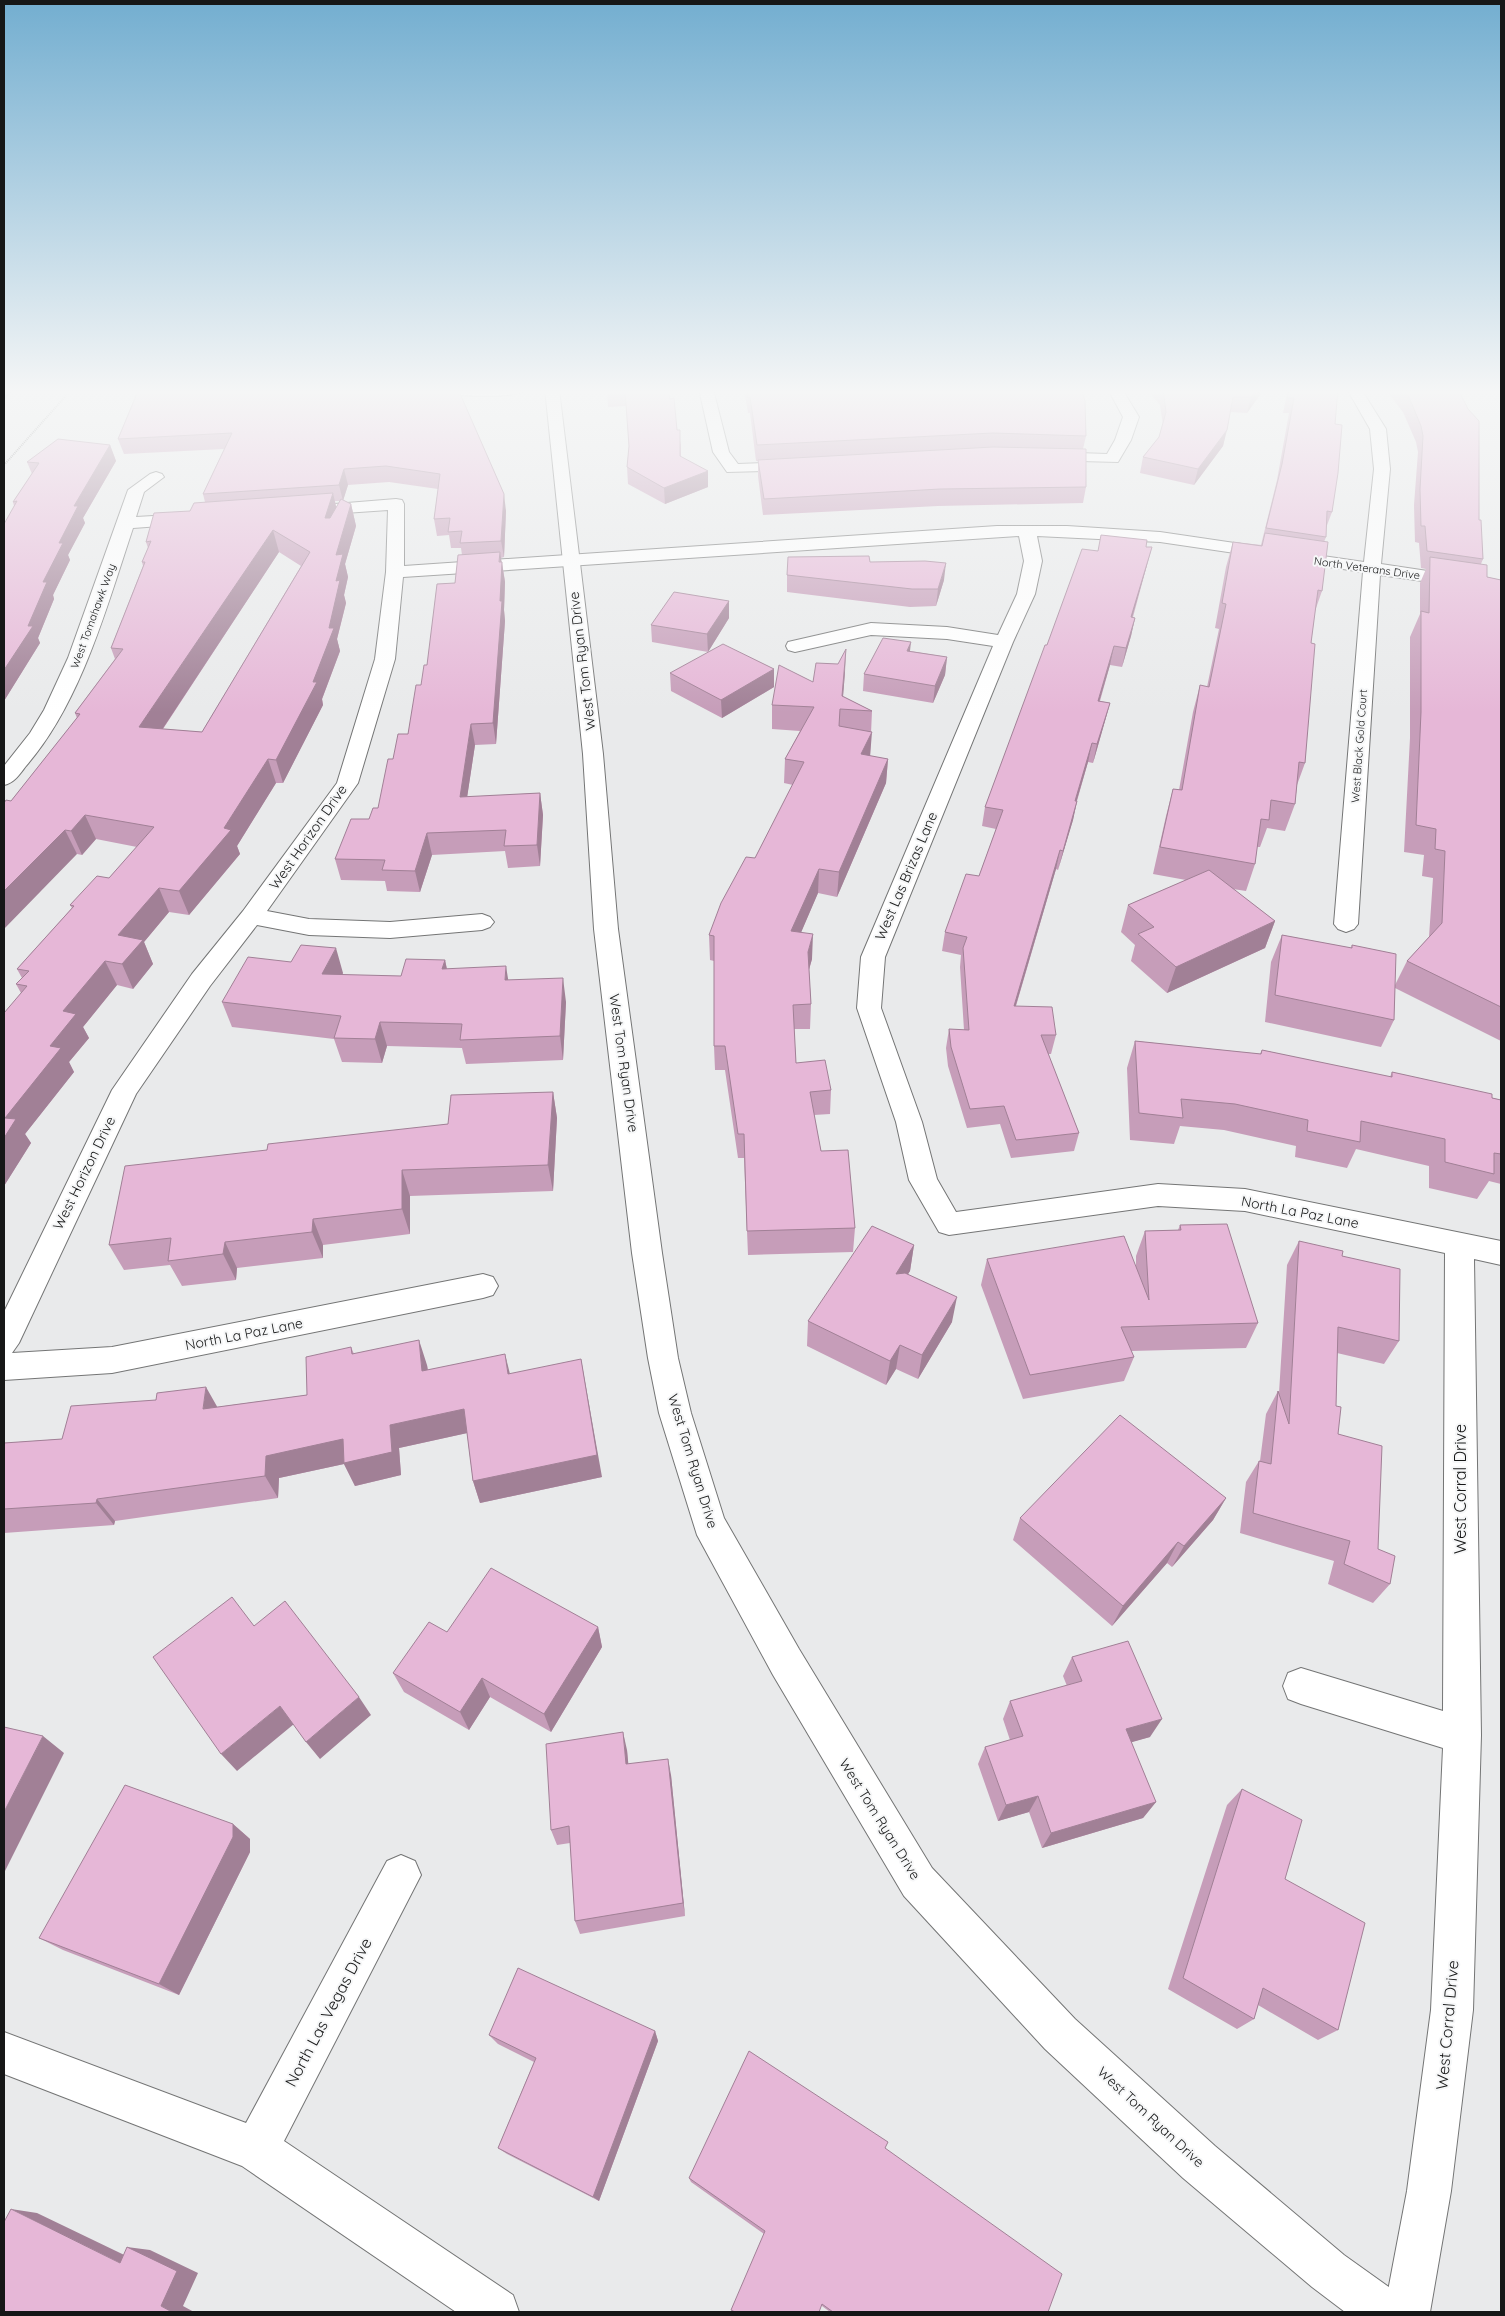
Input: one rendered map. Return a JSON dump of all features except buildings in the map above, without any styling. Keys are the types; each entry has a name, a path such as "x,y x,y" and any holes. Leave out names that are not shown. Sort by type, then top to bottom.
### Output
{"street":[{"name":"West Tomahawk Way","path":"4,779 49,719 79,659 128,523 134,497"},
{"name":"West Tom Ryan Drive","path":"564,497 593,754 606,929 639,1174 647,1253 663,1358 675,1413 710,1524 786,1662 918,1882 1060,2034 1198,2162 1328,2271 1382,2312"},
{"name":"West Black Gold Court","path":"1346,924 1379,497"},
{"name":"West Horizon Drive","path":"4,1343 125,1090 201,980 251,916 347,783 385,659 395,572 396,504 297,511"},
{"path":"128,523 207,518"},
{"name":"North Veterans Drive","path":"395,572 997,531 1067,531 1160,538 1501,587"},
{"name":"West Las Brizas Lane","path":"949,1224 923,1180 909,1122 869,1008 873,957 1004,642 1026,594 1033,561 1027,531"},
{"path":"795,646 871,629 947,633 1004,642"},
{"path":"251,916 308,927 390,930 482,922"},
{"name":"North La Paz Lane","path":"949,1224 1158,1195 1246,1200 1501,1253"},
{"name":"West Corral Drive","path":"1407,2312 1429,2191 1452,2010 1462,1734 1459,1243"},
{"name":"North La Paz Lane","path":"4,1367 112,1360 483,1286"},
{"path":"1301,1686 1462,1734"},
{"name":"North Las Vegas Drive","path":"256,2149 401,1875"},
{"path":"4,2053 256,2149 496,2312"}]}
